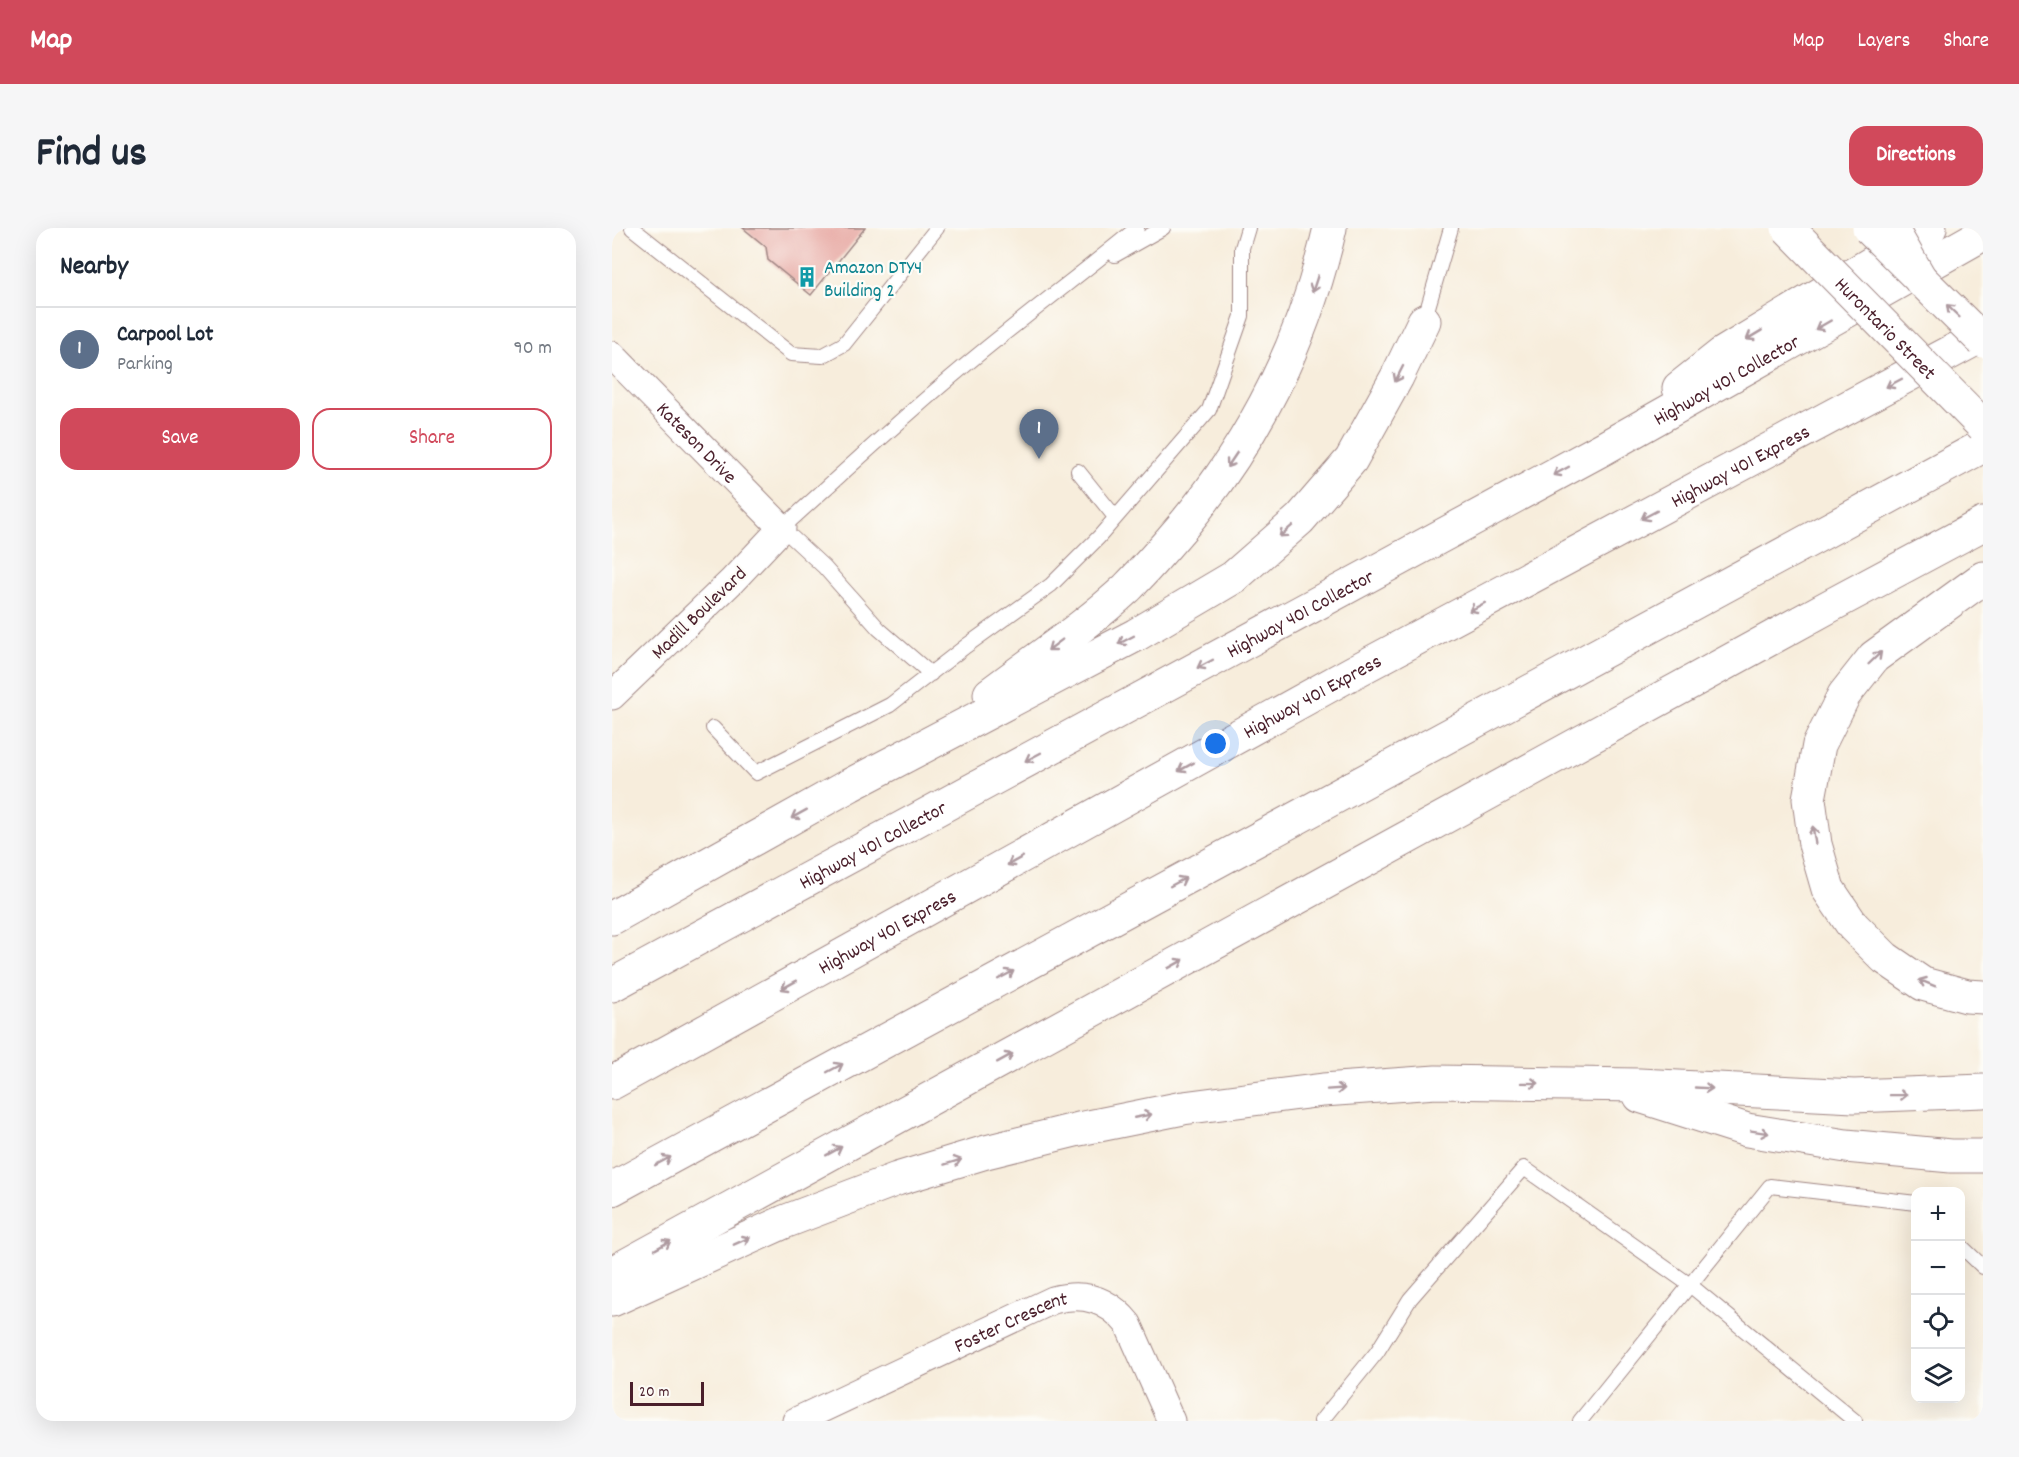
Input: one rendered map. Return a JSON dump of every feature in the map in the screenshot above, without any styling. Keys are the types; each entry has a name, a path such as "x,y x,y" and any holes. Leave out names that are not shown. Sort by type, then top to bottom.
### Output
{"main road":[{"path":"850,785 989,694 1053,647 1127,588 1163,550 1207,497 1262,412 1296,339 1330,228"},
{"name":"Hurontario Street","path":"1788,228 1983,426"},
{"path":"1869,228 1983,341"},
{"path":"1891,228 1922,282"},
{"path":"1604,448 1722,354 1930,228"},
{"name":"Highway 401 Collector","path":"612,985 1604,448 1983,234"},
{"path":"612,918 850,785 1136,635 1234,577 1300,519 1351,460 1397,377 1424,321"},
{"name":"Highway 401 Express","path":"612,1083 1352,673 1983,335"},
{"path":"612,1189 1983,446"},
{"path":"612,1273 1828,606 1983,524"},
{"path":"1983,578 1874,657 1844,695 1819,745 1809,799 1815,844 1828,889 1854,926 1885,958 1923,984 1983,998"},
{"path":"612,1300 784,1222 897,1179 986,1152 1079,1129 1183,1108 1323,1090 1436,1082 1604,1084 1854,1096 1983,1091"},
{"path":"1604,1084 1747,1130 1846,1146 1951,1156 1983,1155"}],"street":[{"name":"Kateson Drive","path":"612,355 782,528"},
{"name":"Madill Boulevard","path":"612,696 732,581 782,528"},
{"name":"Foster Crescent","path":"796,1421 1053,1300 1077,1296 1100,1301 1116,1311 1128,1324 1171,1421"}],"lane":[{"path":"632,228 791,354 822,356 844,344 937,228"},
{"path":"931,674 879,629 824,567 782,528 1008,330 1089,269 1137,228"},
{"path":"1089,269 1163,228"},
{"path":"713,728 756,773 890,705 1051,585 1099,537 1209,410 1242,316 1242,248 1248,228"},
{"path":"1424,321 1451,228"},
{"path":"1078,471 1115,518"},
{"path":"1322,1421 1377,1352 1410,1299 1524,1168 1690,1285 1855,1421"},
{"path":"1580,1421 1770,1186 1911,1202"},
{"path":"1965,1250 1983,1267"}],"building":[{"name":"Amazon DTY4 Building 2","path":"743,228 865,228 811,295 768,260 766,247"}],"place":[{"name":"Amazon DTY4 Building 2","path":"807,277"},
{"name":"Carpool Lot","path":"1039,459"}]}
